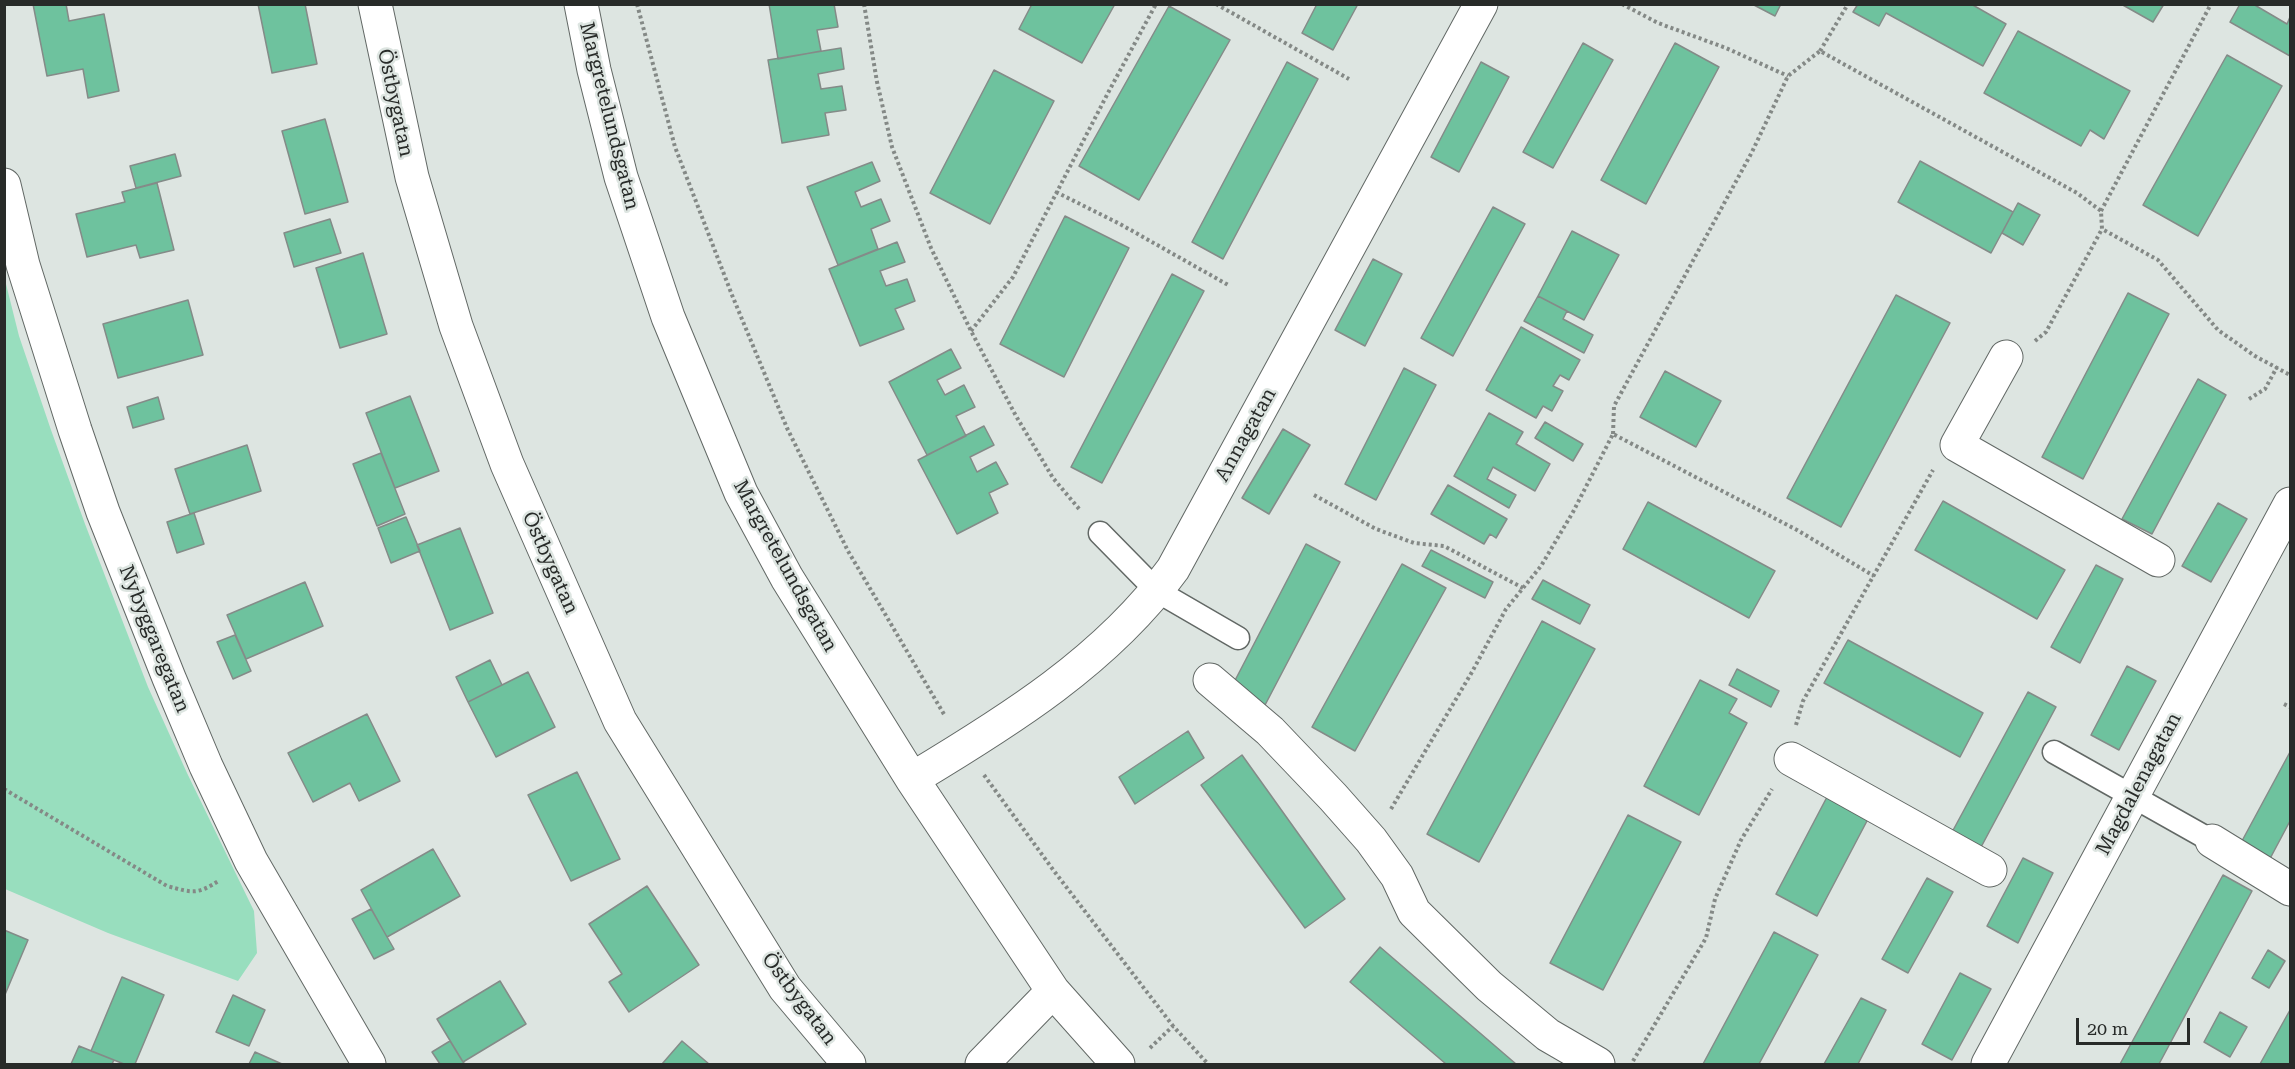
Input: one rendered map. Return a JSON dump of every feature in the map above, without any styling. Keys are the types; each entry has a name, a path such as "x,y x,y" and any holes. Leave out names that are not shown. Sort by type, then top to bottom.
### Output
{"street":[{"name":"Östbygatan","path":"375,4 412,177 456,326 507,464 616,711 785,988 849,1065"},
{"name":"Margretelundsgatan","path":"581,4 594,70 621,177 668,317 741,493 787,578 912,779 1053,991 1118,1065"},
{"name":"Annagatan","path":"912,779 1020,712 1069,675 1157,591 1173,569 1481,4"},
{"name":"Nybyggaregatan","path":"4,185 23,265 103,512 136,597 202,755 251,861 369,1065"},
{"path":"2006,357 1957,445 2158,560"},
{"name":"Magdalenagatan","path":"1988,1065 2290,504"},
{"path":"1210,680 1270,731 1371,840 1397,876 1414,912 1481,978 1548,1035 1598,1065"},
{"path":"1791,759 1990,870"},
{"path":"2212,841 2290,889"},
{"path":"982,1065 1053,991"}],"lane":[{"path":"1100,533 1157,591 1238,638"},
{"path":"2054,752 2212,841"}],"path":[{"path":"638,4 675,147 732,295 787,428 848,551 964,748 1054,871 1173,1026 1208,1065"},
{"path":"864,4 876,82 892,147 931,248 1016,416 1053,478 1100,533"},
{"path":"971,331 1013,277 1156,4"},
{"path":"1216,4 1348,79"},
{"path":"1622,4 1658,23 1726,48 1788,76"},
{"path":"1371,840 1460,692 1506,609 1540,566 1573,512 1613,434 1614,406 1752,152 1788,76 1820,51 1848,4"},
{"path":"2006,357 2028,347 2046,332 2103,229 2102,211 2211,4"},
{"path":"1820,51 2077,193 2102,211"},
{"path":"1056,192 1120,224 1230,286"},
{"path":"2103,229 2158,260 2217,330 2255,356 2290,375"},
{"path":"2249,399 2265,388 2277,367"},
{"path":"1613,434 1797,530 1874,576"},
{"path":"1631,1065 1707,938 1715,899 1741,840 1791,759 1794,733 1803,701 1936,464 1957,445"},
{"path":"1314,495 1376,529 1414,543 1444,546 1523,588"},
{"path":"2284,704 2290,707"},
{"path":"4,789 166,886 203,891 251,861"},
{"path":"1149,1049 1173,1026"}],"green space":[{"path":"5,280 19,336 51,430 148,687 254,911 257,953 238,981 108,933 5,889"}],"building":[{"path":"33,4 66,4 69,21 104,14 119,91 88,98 83,69 47,76"},
{"path":"258,4 305,4 317,64 272,73"},
{"path":"769,4 834,4 838,27 817,30 821,51 778,59"},
{"path":"1032,4 1115,4 1082,63 1019,29"},
{"path":"1317,4 1358,4 1333,50 1302,33"},
{"path":"1752,4 1781,4 1775,16"},
{"path":"1858,4 1971,4 2006,24 1983,66 1886,13 1879,26 1853,12"},
{"path":"2121,4 2164,4 2153,22"},
{"path":"2240,4 2253,4 2287,24 2290,17 2290,56 2230,22"},
{"path":"1169,6 1230,40 1139,200 1079,166"},
{"path":"2018,31 2130,91 2104,139 2090,130 2081,146 1984,93"},
{"path":"1583,43 1613,60 1553,168 1523,152"},
{"path":"1675,43 1719,67 1646,204 1601,180"},
{"path":"841,48 844,69 818,74 821,89 842,86 846,110 825,113 829,135 782,143 768,60"},
{"path":"2227,55 2282,86 2198,236 2143,205"},
{"path":"1287,62 1318,79 1223,259 1192,242"},
{"path":"1481,62 1509,77 1459,172 1431,157"},
{"path":"994,70 1054,101 990,224 930,193"},
{"path":"325,119 348,202 305,214 282,131"},
{"path":"175,154 181,176 136,188 130,166"},
{"path":"1920,161 2013,212 1991,253 1898,202"},
{"path":"872,162 880,181 855,192 861,207 881,199 890,221 871,229 878,249 838,265 807,187"},
{"path":"157,183 174,250 140,258 136,245 87,257 76,214 125,202 122,192"},
{"path":"2018,203 2040,215 2023,245 2002,233"},
{"path":"1493,207 1525,224 1453,356 1421,338"},
{"path":"1065,216 1129,248 1064,377 1000,344"},
{"path":"330,219 341,253 294,267 284,233"},
{"path":"1572,231 1619,255 1584,320 1538,296"},
{"path":"897,242 905,262 880,271 886,286 907,279 915,301 895,309 904,329 860,346 829,269"},
{"path":"363,253 387,334 340,348 316,268"},
{"path":"1373,259 1402,274 1365,346 1335,330"},
{"path":"1172,274 1204,291 1102,483 1071,467"},
{"path":"2128,293 2169,314 2083,479 2042,457"},
{"path":"1896,295 1950,323 1841,527 1787,498"},
{"path":"1538,296 1567,311 1563,319 1593,335 1584,353 1524,321"},
{"path":"188,300 203,355 118,378 103,324"},
{"path":"1521,327 1580,360 1569,380 1560,375 1553,386 1563,391 1552,411 1543,406 1536,418 1486,390"},
{"path":"951,349 961,368 937,380 945,395 964,385 975,407 956,416 966,436 927,455 889,382"},
{"path":"1404,368 1436,385 1376,500 1345,484"},
{"path":"1665,371 1721,401 1696,447 1640,417"},
{"path":"2198,379 2226,395 2152,534 2122,519"},
{"path":"410,396 439,471 395,488 366,413"},
{"path":"158,397 164,419 133,428 127,407"},
{"path":"1489,413 1523,432 1516,444 1550,464 1535,491 1493,467 1487,479 1516,495 1509,508 1454,476"},
{"path":"1545,422 1583,444 1573,461 1535,438"},
{"path":"984,426 994,445 970,457 977,472 996,462 1008,484 989,493 998,513 957,534 918,460"},
{"path":"1283,429 1310,445 1269,514 1242,498"},
{"path":"247,445 261,491 190,514 175,469"},
{"path":"381,453 405,514 377,526 353,464"},
{"path":"1448,485 1507,519 1496,538 1490,534 1484,544 1431,514"},
{"path":"1943,501 2065,570 2037,619 1915,550"},
{"path":"1648,502 1775,571 1749,618 1623,549"},
{"path":"2218,503 2247,519 2211,582 2182,566"},
{"path":"194,513 204,544 177,553 167,522"},
{"path":"406,517 420,551 391,563 378,528"},
{"path":"460,528 493,613 450,630 417,545"},
{"path":"1306,544 1340,562 1264,707 1230,690"},
{"path":"1431,550 1493,582 1485,598 1422,566"},
{"path":"1402,564 1446,588 1355,751 1312,727"},
{"path":"2096,565 2123,579 2080,663 2051,647"},
{"path":"1543,580 1590,605 1580,624 1532,599"},
{"path":"305,582 323,626 246,659 227,615"},
{"path":"1542,621 1595,649 1479,862 1427,834"},
{"path":"235,635 251,671 233,679 217,642"},
{"path":"1848,640 1983,713 1960,757 1824,683"},
{"path":"490,660 502,685 468,702 456,677"},
{"path":"2127,666 2156,681 2119,750 2091,735"},
{"path":"1737,669 1779,691 1771,707 1729,685"},
{"path":"528,672 555,727 496,757 468,702"},
{"path":"1700,680 1737,699 1729,713 1747,723 1699,815 1644,786"},
{"path":"2028,692 2056,707 1980,849 1951,834"},
{"path":"367,714 400,781 359,801 350,783 313,802 288,753"},
{"path":"1188,731 1204,758 1135,804 1119,777"},
{"path":"2290,752 2290,821 2265,868 2236,852"},
{"path":"1242,755 1345,899 1305,928 1201,785"},
{"path":"577,772 620,859 571,881 528,795"},
{"path":"1827,797 1868,819 1817,916 1776,894"},
{"path":"1628,815 1681,842 1603,990 1550,963"},
{"path":"433,849 460,896 387,937 361,890"},
{"path":"2023,858 2053,873 2018,943 1987,926"},
{"path":"2223,875 2252,891 2159,1064 2120,1064"},
{"path":"1927,878 1953,892 1908,973 1882,959"},
{"path":"647,886 699,965 629,1012 609,982 622,974 589,924"},
{"path":"371,909 394,949 374,959 352,919"},
{"path":"4,930 28,940 4,997"},
{"path":"1774,932 1818,955 1759,1064 1703,1064"},
{"path":"1380,947 1516,1064 1446,1064 1350,982"},
{"path":"2268,950 2285,961 2269,988 2252,978"},
{"path":"1960,973 1991,989 1952,1060 1922,1044"},
{"path":"122,977 164,995 135,1064 124,1064 91,1051"},
{"path":"500,981 526,1024 463,1062 437,1019"},
{"path":"233,995 265,1010 249,1046 216,1032"},
{"path":"1861,998 1886,1010 1858,1064 1824,1064"},
{"path":"2290,1010 2290,1064 2260,1064"},
{"path":"2220,1012 2247,1027 2230,1057 2204,1042"},
{"path":"450,1041 465,1064 440,1064 432,1052"},
{"path":"682,1041 709,1064 662,1064"},
{"path":"79,1046 114,1060 112,1064 71,1064"},
{"path":"255,1052 282,1064 249,1064"}]}
